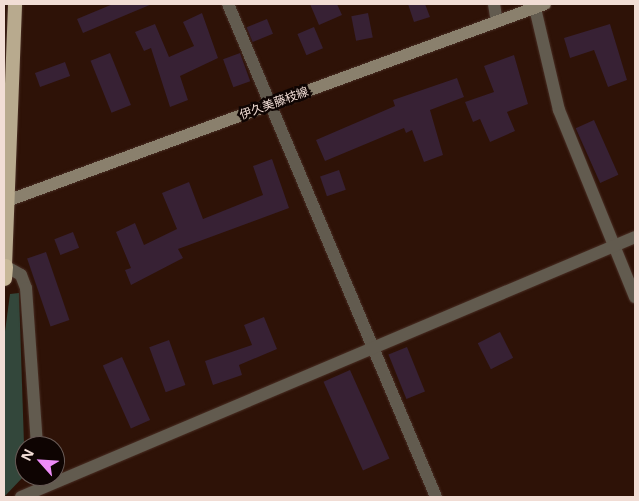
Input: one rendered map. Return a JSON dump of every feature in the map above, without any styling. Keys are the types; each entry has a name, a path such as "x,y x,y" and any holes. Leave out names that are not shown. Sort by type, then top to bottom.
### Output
{"highway":[{"path":"4,272 15,4"}],"main road":[{"name":"伊久美藤枝線","path":"8,200 540,6"}],"street":[{"path":"228,4 436,497"},
{"path":"494,4 497,22"},
{"path":"540,6 559,110 635,297"},
{"path":"21,497 40,493 372,347 635,236"},
{"path":"4,272 21,275 26,288 36,436"}],"green space":[{"path":"19,293 24,436 15,436 15,485 4,497 4,339 10,294"}],"building":[{"path":"113,4 152,4 83,33 77,19"},
{"path":"310,4 337,4 342,15 319,25"},
{"path":"408,4 425,4 430,17 414,22"},
{"path":"202,13 218,58 180,76 188,100 170,107 151,48 144,51 135,32 155,24 169,57 194,46 183,22"},
{"path":"368,13 373,38 356,41 351,16"},
{"path":"267,19 273,34 253,42 247,27"},
{"path":"610,24 627,80 608,87 594,50 570,58 564,38"},
{"path":"314,27 323,48 306,55 297,34"},
{"path":"110,53 131,105 112,113 91,61"},
{"path":"240,53 250,81 233,87 223,59"},
{"path":"514,55 528,104 507,112 515,131 490,142 480,119 473,122 465,102 494,92 484,66"},
{"path":"65,62 70,76 40,87 35,73"},
{"path":"457,78 464,97 430,110 443,155 424,162 412,130 406,133 404,128 325,161 316,140 395,106 393,100"},
{"path":"594,120 618,175 600,183 576,128"},
{"path":"272,159 289,208 178,249 183,258 131,285 125,270 131,268 116,232 135,223 144,245 177,229 162,193 189,182 203,219 263,195 253,166"},
{"path":"339,170 346,190 327,196 320,177"},
{"path":"73,232 79,248 60,255 54,239"},
{"path":"46,252 69,320 51,327 27,259"},
{"path":"264,317 277,349 239,365 242,375 213,385 205,361 252,345 244,325"},
{"path":"500,332 513,358 491,369 478,343"},
{"path":"169,340 185,385 166,392 149,347"},
{"path":"407,347 425,392 406,399 388,354"},
{"path":"122,357 150,420 131,429 103,366"},
{"path":"350,370 389,459 363,470 324,382"}]}
